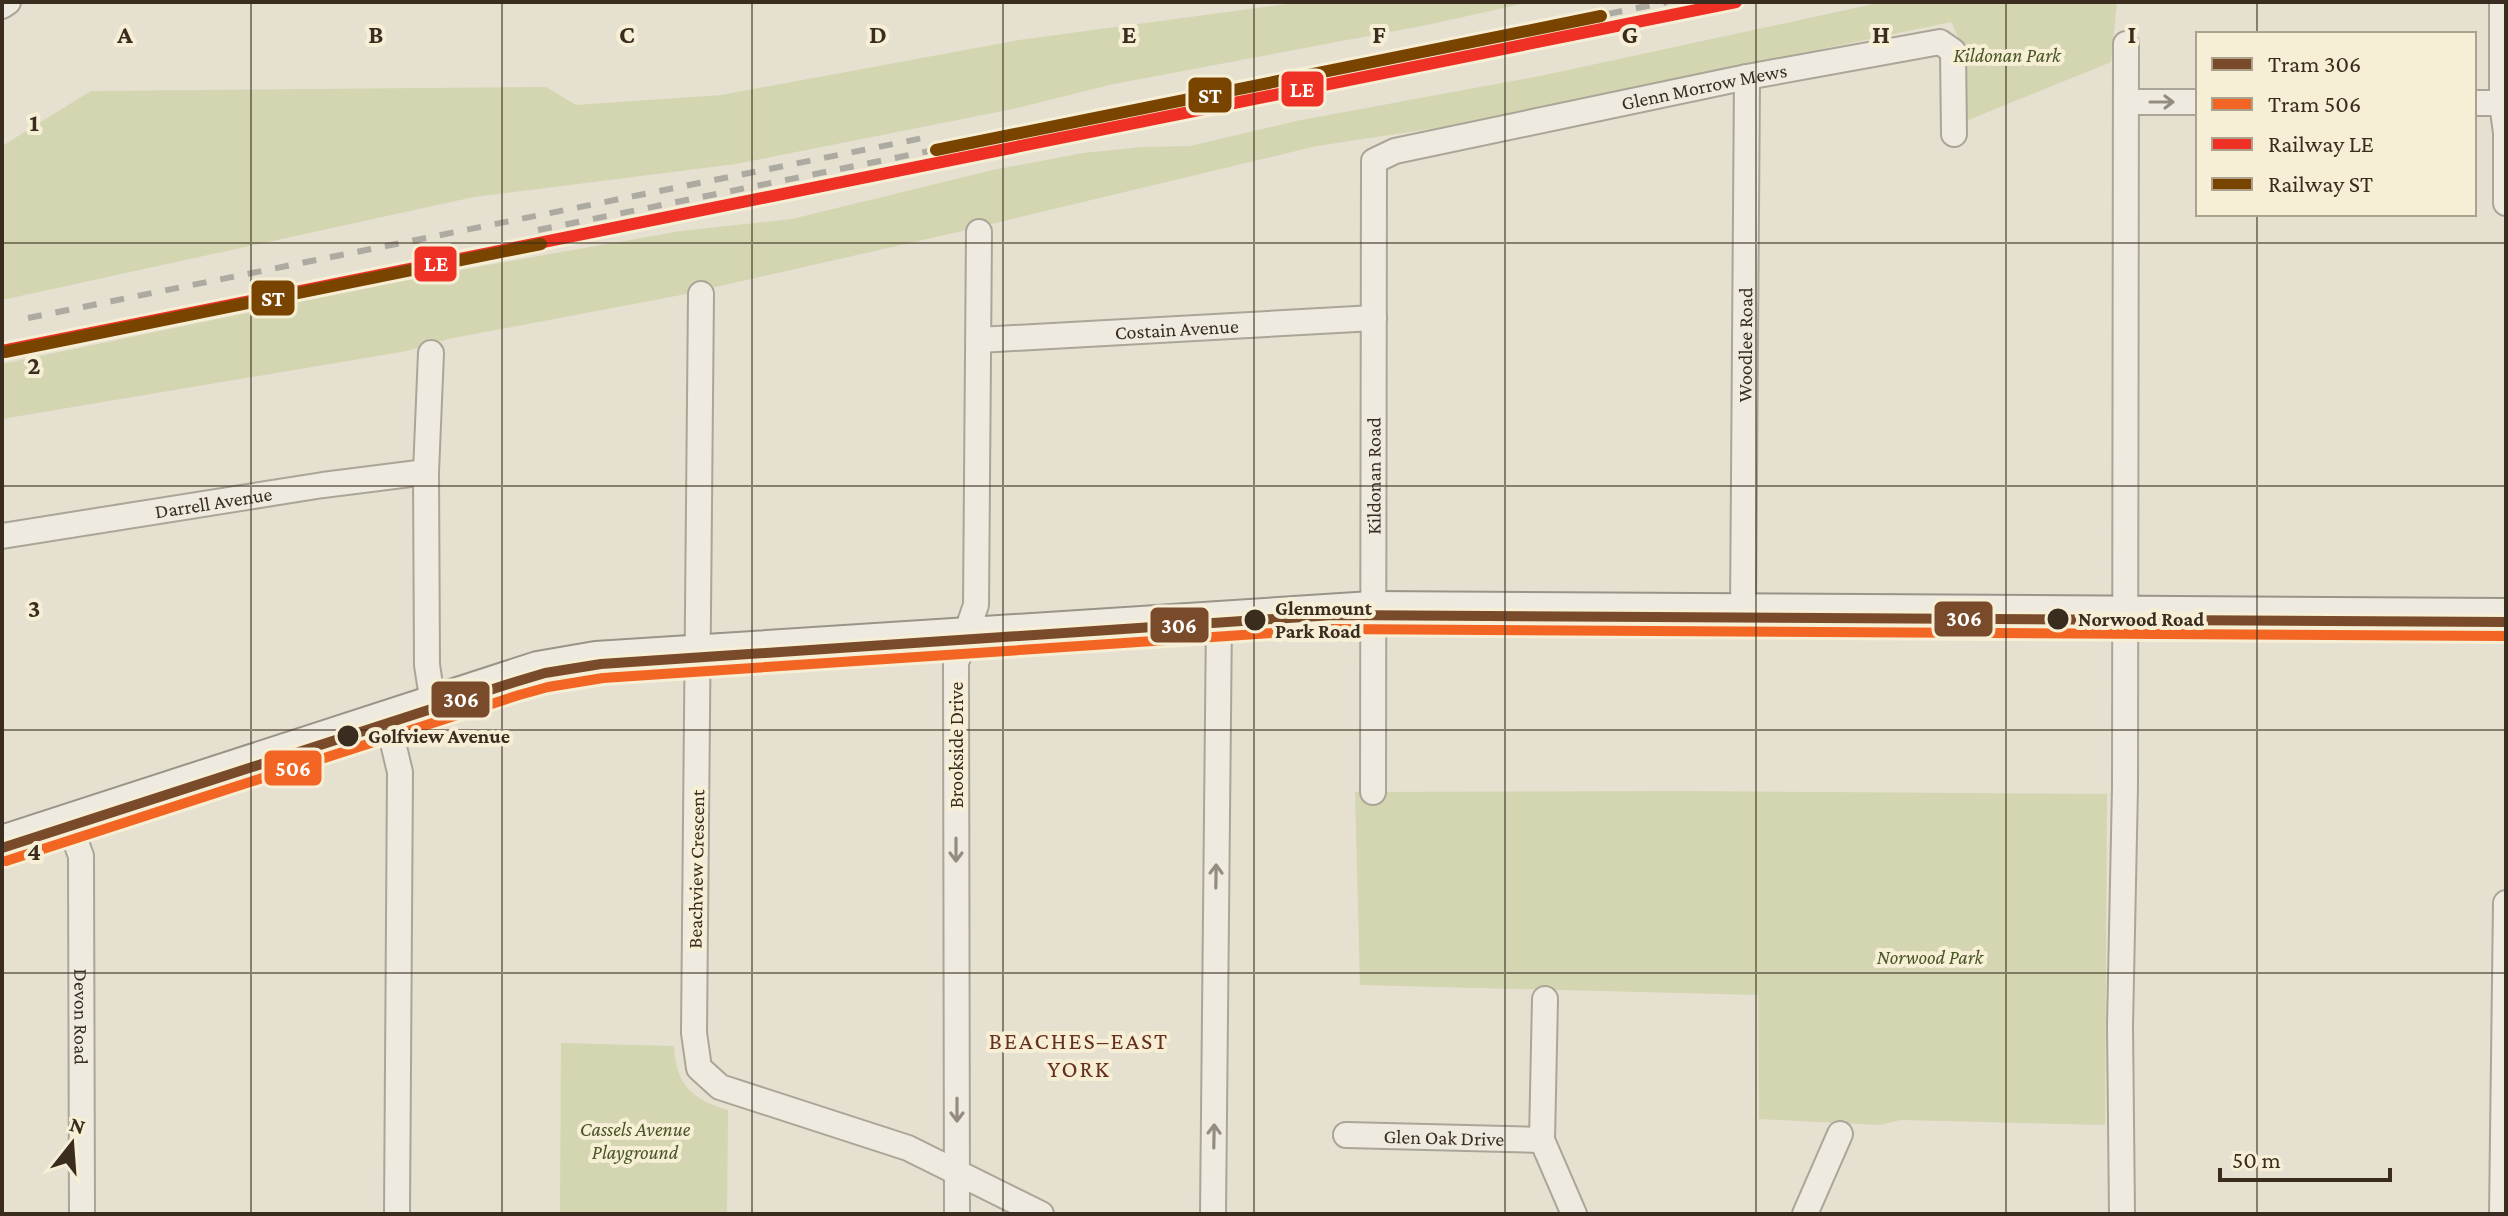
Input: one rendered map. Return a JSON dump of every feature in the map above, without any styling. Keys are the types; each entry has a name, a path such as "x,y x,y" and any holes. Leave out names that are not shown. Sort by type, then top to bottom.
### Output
{"main road":[{"path":"2,843 538,669 570,662 1372,609 2506,616"}],"street":[{"path":"2,6 8,2"},
{"path":"2502,2 2506,203"},
{"name":"Glenn Morrow Mews","path":"1374,161 1395,151 1747,77 1940,42 1953,51 1954,134"},
{"path":"2122,1214 2120,1026 2125,787 2126,44"},
{"name":"Woodlee Road","path":"1743,611 1747,77"},
{"path":"2127,102 2196,102"},
{"path":"2476,103 2504,103"},
{"name":"Kildonan Road","path":"1373,792 1374,161"},
{"name":"Brookside Drive","path":"957,1214 956,663 976,605 979,232"},
{"name":"Beachview Crescent","path":"701,294 694,1033 699,1068 720,1087 908,1148 1041,1214"},
{"name":"Costain Avenue","path":"979,340 1374,318"},
{"path":"431,353 426,472 427,673 433,704"},
{"name":"Darrell Avenue","path":"2,536 426,472"},
{"path":"1213,1214 1219,617"},
{"path":"387,718 400,772 397,1214"},
{"name":"Devon Road","path":"68,821 81,856 82,1214"},
{"path":"2502,1214 2506,903"},
{"path":"1545,999 1542,1140 1574,1214"},
{"path":"1805,1214 1840,1134"},
{"name":"Glen Oak Drive","path":"1346,1135 1542,1140"}],"green space":[{"path":"1302,2 1531,2 1427,25 1114,84 1013,109 736,164 474,197 2,300 2,146 91,91 546,87 576,105 721,95 1019,40"},
{"name":"Kildonan Park","path":"1883,2 2117,2 2111,62 1966,121 1960,99 1961,43 1951,22 1469,123 1317,146 681,295 448,339 407,351 2,419 2,364 414,278 681,231 792,219 993,170 1083,153 1190,146 1296,121 1545,75"},
{"name":"Norwood Park","path":"1355,792 2107,794 2105,1125 1900,1120 1881,1125 1759,1119 1758,995 1360,985"},
{"name":"Cassels Avenue Playground","path":"561,1043 674,1046 678,1071 688,1089 705,1101 728,1110 727,1214 560,1214"}],"railway":[{"path":"538,230 1667,2"},
{"path":"28,318 933,136"}],"tram line":[{"name":"306","path":"2,848 515,682 545,673 601,664 1333,615 2506,622"},
{"name":"506","path":"6,861 519,695 603,678 1333,629 2506,636"}],"rail line":[{"name":"LE","path":"2,351 1736,2"},
{"name":"ST","path":"936,150 1601,16"},
{"name":"ST","path":"5,352 541,244"}],"place":[{"name":"Norwood Road","path":"2058,619"},
{"name":"Glenmount Park Road","path":"1255,620"},
{"name":"Golfview Avenue","path":"348,736"}],"district":[{"name":"BEACHES–EAST YORK","path":"1079,1055"}]}
